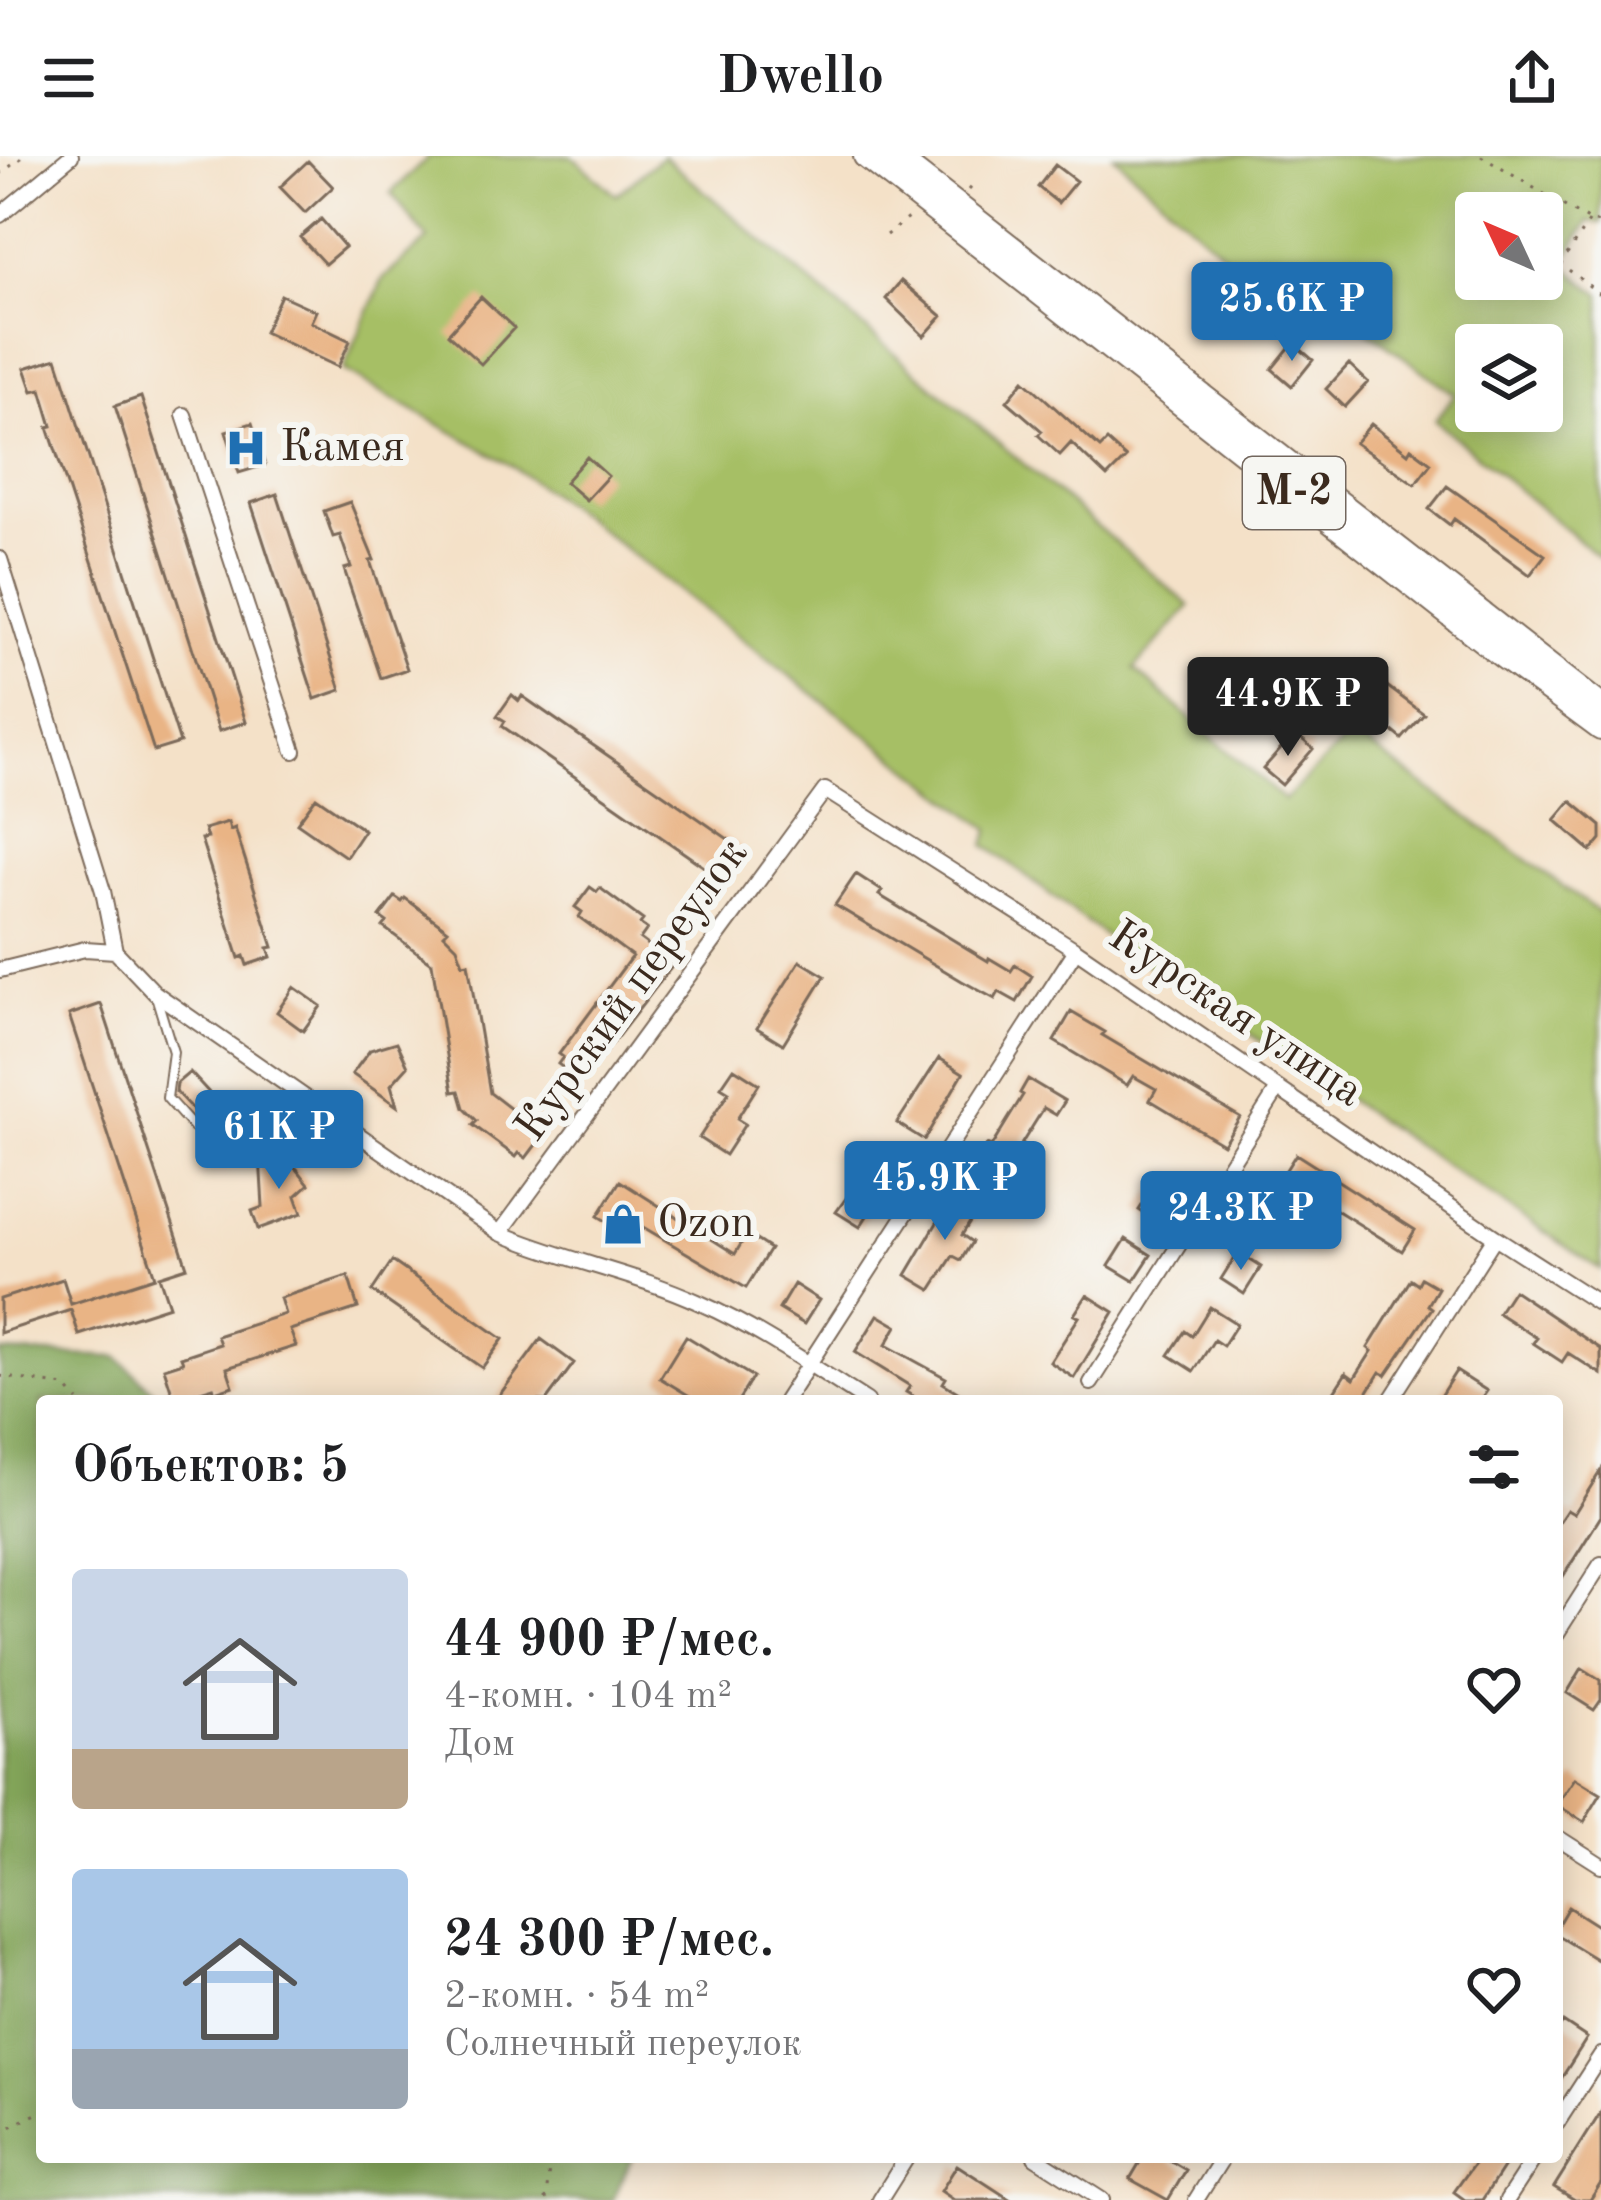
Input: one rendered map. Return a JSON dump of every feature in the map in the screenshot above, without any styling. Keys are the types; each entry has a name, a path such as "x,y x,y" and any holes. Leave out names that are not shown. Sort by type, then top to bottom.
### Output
{"highway":[{"name":"М-2","path":"866,156 1601,728"},
{"name":"М-2","path":"893,156 1601,707"}],"street":[{"path":"0,215 71,156"},
{"path":"184,415 294,751"},
{"path":"0,559 103,891 115,951 155,993 500,1234 696,1301 857,1395"},
{"name":"Курская улица","path":"825,790 1076,950 1495,1237 1601,1304"},
{"name":"Курский переулок","path":"500,1234 825,790"},
{"path":"0,970 86,949 115,951"},
{"path":"789,1395 1076,950"},
{"path":"1091,1383 1278,1088"},
{"path":"1394,1395 1495,1237"},
{"path":"1563,1624 1601,1564"},
{"path":"1563,1842 1601,1865"},
{"path":"1563,2114 1601,2055"},
{"path":"880,2200 903,2163"},
{"path":"1044,2163 1102,2200"},
{"path":"1196,2200 1219,2163"},
{"path":"1507,2200 1530,2163"}],"lane":[{"path":"155,993 173,1052 166,1098 194,1128 214,1136 236,1116"}],"path":[{"path":"0,174 24,156"},
{"path":"1480,156 1601,223"},
{"path":"1589,220 1561,264 1601,296"},
{"path":"0,1376 65,1386 73,1395"},
{"path":"0,2132 36,2114"},
{"path":"547,2200 550,2163"}],"green space":[{"path":"430,156 572,156 616,195 663,156 1190,606 1134,669 1284,800 1352,733 1601,914 1601,1270 1109,939 985,845 990,830 589,521 509,464 343,370 383,279 428,239 391,193"},
{"path":"1114,156 1601,156 1601,223 1589,221 1563,262 1563,192 1455,192 1455,300 1563,300 1563,265 1601,295 1601,559 1435,420 1455,394 1335,307 1309,330"},
{"path":"0,1352 117,1357 158,1395 36,1395 36,2163 629,2163 613,2200 0,2200"}],"building":[{"path":"308,161 333,187 305,213 280,187"},
{"path":"1055,165 1076,181 1058,203 1038,187"},
{"path":"321,219 345,247 325,264 300,237"},
{"path":"901,281 942,316 924,336 886,299"},
{"path":"281,295 316,311 311,322 350,341 338,367 264,332"},
{"path":"481,297 514,328 481,364 448,334"},
{"path":"1293,343 1313,360 1292,386 1272,369"},
{"path":"57,358 180,743 154,751 48,427 52,426 41,389 33,391 25,368"},
{"path":"1349,364 1368,382 1345,407 1326,389"},
{"path":"1024,380 1100,448 1107,441 1126,458 1107,477 1071,443 1060,455 1038,435 1042,431 1007,401"},
{"path":"141,397 246,722 219,731 115,406"},
{"path":"252,423 265,465 239,473 226,431"},
{"path":"1371,424 1408,453 1411,448 1431,463 1415,484 1355,443"},
{"path":"587,457 608,476 586,500 565,482"},
{"path":"1447,486 1545,555 1530,575 1454,519 1450,525 1429,509"},
{"path":"277,494 341,690 315,699 251,503"},
{"path":"350,502 374,560 370,561 407,669 381,678 344,569 351,567 340,535 333,537 324,511"},
{"path":"1359,665 1424,714 1402,739 1368,711 1363,716 1336,695"},
{"path":"1219,678 1243,699 1221,725 1197,705"},
{"path":"512,695 519,701 522,696 741,848 738,852 745,857 730,878 723,873 720,878 502,726 505,721 497,716"},
{"path":"1295,733 1313,749 1282,785 1263,769"},
{"path":"316,797 364,830 346,857 297,823"},
{"path":"1571,801 1601,826 1601,839 1591,851 1555,820"},
{"path":"228,822 230,830 235,828 273,947 268,948 271,957 247,965 244,956 239,958 201,839 207,838 204,829"},
{"path":"856,874 882,891 879,895 988,961 1011,971 1015,965 1032,976 1017,1002 999,992 995,999 835,905"},
{"path":"590,887 597,892 600,888 643,920 640,924 647,929 640,939 674,964 588,1075 583,1072 578,1079 558,1064 563,1057 559,1054 632,956 579,917 582,912 575,907"},
{"path":"395,897 402,902 405,898 448,930 444,934 457,947 463,964 468,963 490,1093 537,1129 534,1133 541,1138 526,1158 519,1153 516,1157 473,1125 477,1121 464,1108 459,1091 453,1092 432,963 383,927 387,922 380,917"},
{"path":"800,961 825,976 783,1044 757,1028"},
{"path":"294,987 321,1006 303,1031 277,1012"},
{"path":"101,1004 187,1267 159,1276 169,1306 79,1335 71,1310 0,1333 0,1299 63,1279 71,1304 155,1277 69,1015"},
{"path":"1071,1012 1240,1117 1223,1144 1150,1100 1156,1089 1133,1076 1127,1085 1054,1041"},
{"path":"397,1042 408,1066 391,1085 397,1106 352,1074 370,1050"},
{"path":"939,1058 963,1073 924,1140 897,1123"},
{"path":"734,1068 759,1084 737,1119 745,1124 725,1155 699,1138 729,1092 721,1087"},
{"path":"190,1072 223,1108 206,1124 176,1092 177,1083"},
{"path":"1028,1079 1065,1101 1056,1115 1044,1108 1000,1178 976,1164 1023,1095"},
{"path":"878,1154 905,1171 889,1197 882,1192 860,1227 836,1212"},
{"path":"1296,1154 1415,1230 1402,1251 1282,1176"},
{"path":"260,1156 279,1158 309,1184 296,1196 302,1213 258,1229 252,1211 263,1207"},
{"path":"620,1181 735,1254 747,1234 770,1249 746,1288 643,1227 636,1239 598,1216"},
{"path":"966,1191 983,1201 962,1235 972,1242 961,1260 953,1256 931,1290 906,1275 938,1221 945,1225"},
{"path":"1150,1193 1163,1201 1168,1194 1184,1204 1167,1229 1139,1210"},
{"path":"1126,1239 1151,1255 1134,1281 1109,1266"},
{"path":"1238,1252 1261,1267 1244,1294 1221,1279"},
{"path":"392,1261 503,1339 482,1368 372,1291"},
{"path":"348,1276 358,1308 290,1330 296,1346 227,1368 233,1386 173,1395 164,1368 220,1344 217,1336 285,1314 280,1298"},
{"path":"1421,1278 1438,1288 1428,1305 1432,1308 1386,1375 1380,1372 1366,1395 1332,1395 1346,1373 1354,1379 1411,1279 1418,1284"},
{"path":"794,1284 819,1300 804,1324 779,1309"},
{"path":"1513,1290 1601,1349 1601,1374 1568,1353 1562,1362 1533,1343 1537,1338 1498,1313"},
{"path":"1087,1295 1114,1312 1074,1378 1050,1362 1079,1317 1074,1315"},
{"path":"1210,1307 1237,1324 1223,1346 1214,1340 1194,1371 1169,1355 1185,1331 1192,1336"},
{"path":"878,1315 897,1326 886,1345 946,1378 943,1383 962,1395 911,1395 906,1392 910,1386 855,1352"},
{"path":"686,1336 753,1377 742,1395 688,1395 660,1378"},
{"path":"541,1339 574,1363 550,1395 499,1395"},
{"path":"1456,1371 1487,1391 1484,1395 1441,1395"},
{"path":"1601,1470 1601,1516 1563,1576 1563,1516 1567,1510 1574,1514"},
{"path":"1582,1668 1601,1680 1601,1700 1594,1710 1567,1693"},
{"path":"1575,1778 1601,1794 1584,1822 1563,1809 1563,1796"},
{"path":"1568,1907 1601,1928 1601,1962 1563,1939"},
{"path":"1563,2022 1587,2038 1563,2076"},
{"path":"1601,2112 1601,2183 1590,2200 1575,2200 1554,2187"},
{"path":"1139,2163 1174,2163 1186,2170 1168,2200 1130,2179"},
{"path":"1475,2163 1506,2163 1482,2200 1465,2200 1454,2192"},
{"path":"957,2165 1011,2200 954,2200 941,2191"}],"place":[{"name":"Камея","path":"246,448"},
{"name":"Ozon","path":"623,1224"}]}
